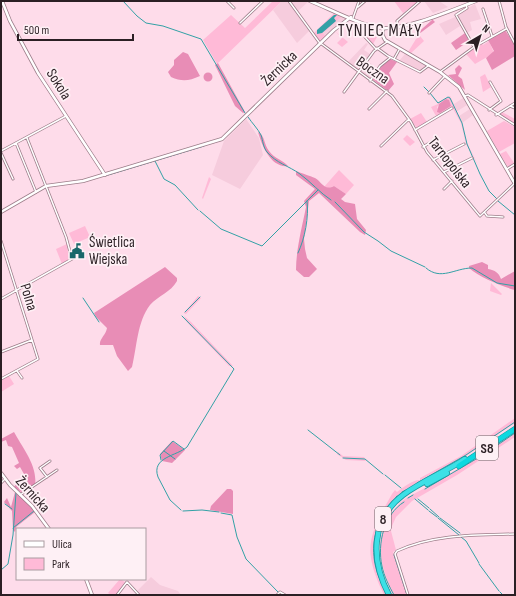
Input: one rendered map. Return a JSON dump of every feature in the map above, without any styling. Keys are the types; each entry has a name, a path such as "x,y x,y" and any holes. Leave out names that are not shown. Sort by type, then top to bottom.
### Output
{"highway":[{"name":"S8","path":"474,453 515,425"},
{"name":"S8","path":"460,464 515,429"},
{"name":"8","path":"390,595 381,570 379,555 380,538 387,519 395,507 405,497 460,464 474,453"},
{"name":"8","path":"390,595 379,573 376,557 376,540 382,522 393,505 404,494 444,471 460,464"}],"street":[{"name":"Sokola","path":"2,1 19,38 66,116 105,175"},
{"path":"227,1 234,8"},
{"path":"240,24 263,1"},
{"name":"Boczna","path":"289,1 321,43 359,73 392,96 409,119"},
{"path":"310,1 352,18 383,28 398,27 476,1"},
{"path":"352,18 358,7 359,1"},
{"path":"358,7 365,1"},
{"path":"398,27 397,21 420,1"},
{"path":"499,1 506,29 515,44"},
{"path":"466,4 467,8 456,15 474,47"},
{"path":"483,10 492,36"},
{"name":"Żernicka","path":"105,175 225,137 321,43 352,18"},
{"path":"383,28 383,36 387,42 440,72 456,85 465,96 515,184 484,213 487,216 503,218"},
{"path":"366,29 365,37 376,48 390,58 420,72 428,66"},
{"path":"440,72 474,47 506,29"},
{"path":"344,92 376,48 387,42"},
{"path":"394,59 399,50"},
{"path":"370,81 380,66 390,58"},
{"path":"429,93 445,76"},
{"path":"489,110 501,101 490,82"},
{"path":"369,110 387,92"},
{"path":"465,96 468,96 496,115 515,125"},
{"path":"496,115 515,103"},
{"path":"510,106 515,108"},
{"path":"415,130 452,108"},
{"path":"13,179 1,152 66,116"},
{"path":"381,146 409,119"},
{"name":"Tarnopolska","path":"409,119 423,147 479,215 484,213"},
{"path":"1,299 72,260 68,241 27,138"},
{"path":"423,147 434,140"},
{"path":"16,143 36,192"},
{"path":"434,160 464,144"},
{"path":"444,172 472,158"},
{"path":"507,169 515,164"},
{"path":"1,212 46,186 83,181 105,175"},
{"path":"444,189 452,181"},
{"name":"Polna","path":"1,242 38,359 17,371"},
{"path":"1,352 32,340"},
{"path":"1,379 17,371 22,378"},
{"path":"47,477 40,468 50,461"},
{"path":"20,495 57,470"},
{"name":"Żernicka","path":"1,473 20,495 32,506 48,528"},
{"path":"1,483 5,479"},
{"path":"408,595 395,554 397,551 424,542 462,536 515,534"},
{"path":"86,580 92,595"},
{"path":"116,595 127,582 139,595"},
{"path":"277,595 280,592 285,595"}],"shaded area":[{"path":"282,1 289,1 309,31 297,43 273,10"},
{"path":"290,1 306,1 308,2 298,11"},
{"path":"424,1 439,1 448,7 433,13"},
{"path":"475,4 481,19 470,22 472,30 467,33 457,14"},
{"path":"341,16 346,19 326,36 323,33"},
{"path":"455,17 460,26 446,35 439,24"},
{"path":"431,18 435,22 415,37 414,36 432,20 431,19 405,28"},
{"path":"505,30 515,45 515,56 492,70 486,58 494,51 488,40"},
{"path":"465,33 469,41 456,50 451,43"},
{"path":"366,43 368,44 364,50 370,54 370,57 360,71 347,63"},
{"path":"183,52 188,54 200,76 186,80 179,80 171,77 168,72 174,65 174,60"},
{"path":"405,54 426,66 420,71 399,61"},
{"path":"390,59 397,62 389,73 394,84 388,91 372,79 381,67"},
{"path":"369,62 378,69 370,80 360,72"},
{"path":"218,63 245,112 243,113 235,106 215,65"},
{"path":"459,65 462,68 458,76 462,79 465,90 448,75 456,74 455,69"},
{"path":"208,72 213,77 208,82 203,77"},
{"path":"463,98 467,105 456,112 454,104"},
{"path":"446,99 449,100 451,106 440,113 437,112 439,104"},
{"path":"470,109 473,115 462,123 459,116"},
{"path":"246,119 259,138 263,155 240,189 212,175 224,141"},
{"path":"258,132 262,135 267,149 271,154 288,166 282,166 272,160 262,144"},
{"path":"296,171 315,178 325,187 334,186 346,194 341,199 345,202 355,204 357,219 366,230 365,235 360,232 319,193 309,201 304,239 305,249 307,258 317,269 309,277 304,277 296,270 296,262 306,207 304,201 315,189 296,175"},
{"path":"482,262 488,265 488,269 496,272 501,279 515,271 515,290 491,281 469,268 469,266"},
{"path":"165,267 177,278 177,281 171,288 150,305 142,319 132,367 128,371 117,356 113,345 100,345 107,328 94,313"},
{"path":"14,432 29,457 35,478 35,485 21,492 14,487 24,474 20,467 17,469 14,466 19,463 12,447 8,446 6,440 1,442 1,439"},
{"path":"172,441 185,450 172,463 162,461 160,454"},
{"path":"227,489 231,489 233,491 233,514 210,510 211,506"},
{"path":"15,492 28,503 35,512 16,527 15,532 13,530 12,511 4,502 7,498 11,507"},
{"path":"151,577 160,585 178,591 181,595 140,595 137,591"}],"green space":[{"path":"273,1 282,1 217,64 203,40 231,15 245,28"},
{"path":"394,1 418,1 403,13"},
{"path":"334,13 342,16 323,33 326,36 319,41 314,33"},
{"path":"366,30 377,37 372,46 366,39"},
{"path":"335,31 348,42 342,47 337,43 342,38"},
{"path":"420,36 424,41 410,54 408,52 416,39"},
{"path":"489,41 494,53 475,64 466,54 482,43 483,45"},
{"path":"485,74 491,87 483,92 480,77"},
{"path":"429,93 438,103 450,96 462,123 466,141 478,165 466,144 461,123 452,107 436,116 431,107 438,104","holes":["439,105 451,106 440,113 437,107"]},
{"path":"502,112 515,119 515,124 498,115"},
{"path":"421,113 427,122 417,128 410,119"},
{"path":"504,121 515,127 515,143 499,152 487,131"},
{"path":"407,135 415,142 410,146 403,139"},
{"path":"506,151 514,163 508,167 500,154"},
{"path":"339,170 354,185 346,194 334,186 329,188 324,187"},
{"path":"209,177 211,179 203,199 202,198"},
{"path":"85,226 90,237 74,244 69,233"},
{"path":"67,244 69,260 62,264 56,249"},
{"path":"491,283 502,294 501,295 490,291"},
{"path":"198,296 201,298 186,314 184,313"},
{"path":"184,316 233,366 229,366 187,322"},
{"path":"9,376 14,384 1,392 1,380"},
{"path":"515,418 515,423 463,458 420,483 388,509 374,549 376,567 387,595 384,595 373,566 371,543 378,521 392,494 395,490 397,492 408,484 420,480 420,478 461,456"},
{"path":"515,431 515,437 457,475 412,501 396,517 391,531 396,550 393,552 408,595 393,595 385,576 380,546 384,527 393,511 405,499 455,471"},
{"path":"338,452 343,456 364,457 366,461 346,460 337,454"},
{"path":"119,580 125,582 116,595 111,595 108,593"}],"water":[{"path":"334,15 337,15 334,18 336,21 322,33 317,34 317,30"}],"waterway":[{"path":"123,1 146,23 163,26 201,39 245,113"},
{"path":"424,87 429,92"},
{"path":"430,93 438,103 448,97 450,98 462,123 467,144 480,174 489,191 497,199"},
{"path":"248,117 260,133 267,152 278,162 296,171 331,200"},
{"path":"108,175 204,146"},
{"path":"155,161 164,179 175,185 198,210"},
{"path":"200,211 221,229 262,246 318,190"},
{"path":"298,253 303,241 306,227 307,201"},
{"path":"498,201 515,215"},
{"path":"335,202 364,232 391,251 425,267"},
{"path":"426,268 432,272 443,274 472,268 497,283 515,286"},
{"path":"185,312 200,297"},
{"path":"83,298 99,322"},
{"path":"181,510 170,500 158,477 158,465 161,461 187,447 234,369 182,316"},
{"path":"417,483 466,455 515,422"},
{"path":"308,430 340,455"},
{"path":"425,489 483,455 515,433"},
{"path":"161,460 160,455 173,441 184,449"},
{"path":"164,451 175,459"},
{"path":"343,458 365,459 383,474"},
{"path":"385,475 401,488"},
{"path":"402,492 406,490"},
{"path":"1,570 8,564 13,535 16,493"},
{"path":"408,498 413,495"},
{"path":"393,502 397,496"},
{"path":"415,499 428,510"},
{"path":"418,499 429,508"},
{"path":"394,595 382,566 381,539 391,514 404,502"},
{"path":"5,504 12,509"},
{"path":"430,509 439,517"},
{"path":"183,511 202,510 219,512"},
{"path":"13,528 34,511"},
{"path":"429,511 437,517"},
{"path":"221,513 232,515 237,537 246,559 278,592"},
{"path":"438,518 459,535"},
{"path":"440,518 460,533"},
{"path":"379,523 376,530 374,560 381,582"},
{"path":"461,537 466,541 479,563"},
{"path":"394,555 407,595"},
{"path":"479,564 499,591"},
{"path":"500,592 503,595"}],"place":[{"name":"Świetlica Wiejska","path":"77,251"}],"district":[{"name":"TYNIEC MAŁY","path":"380,30"}]}
